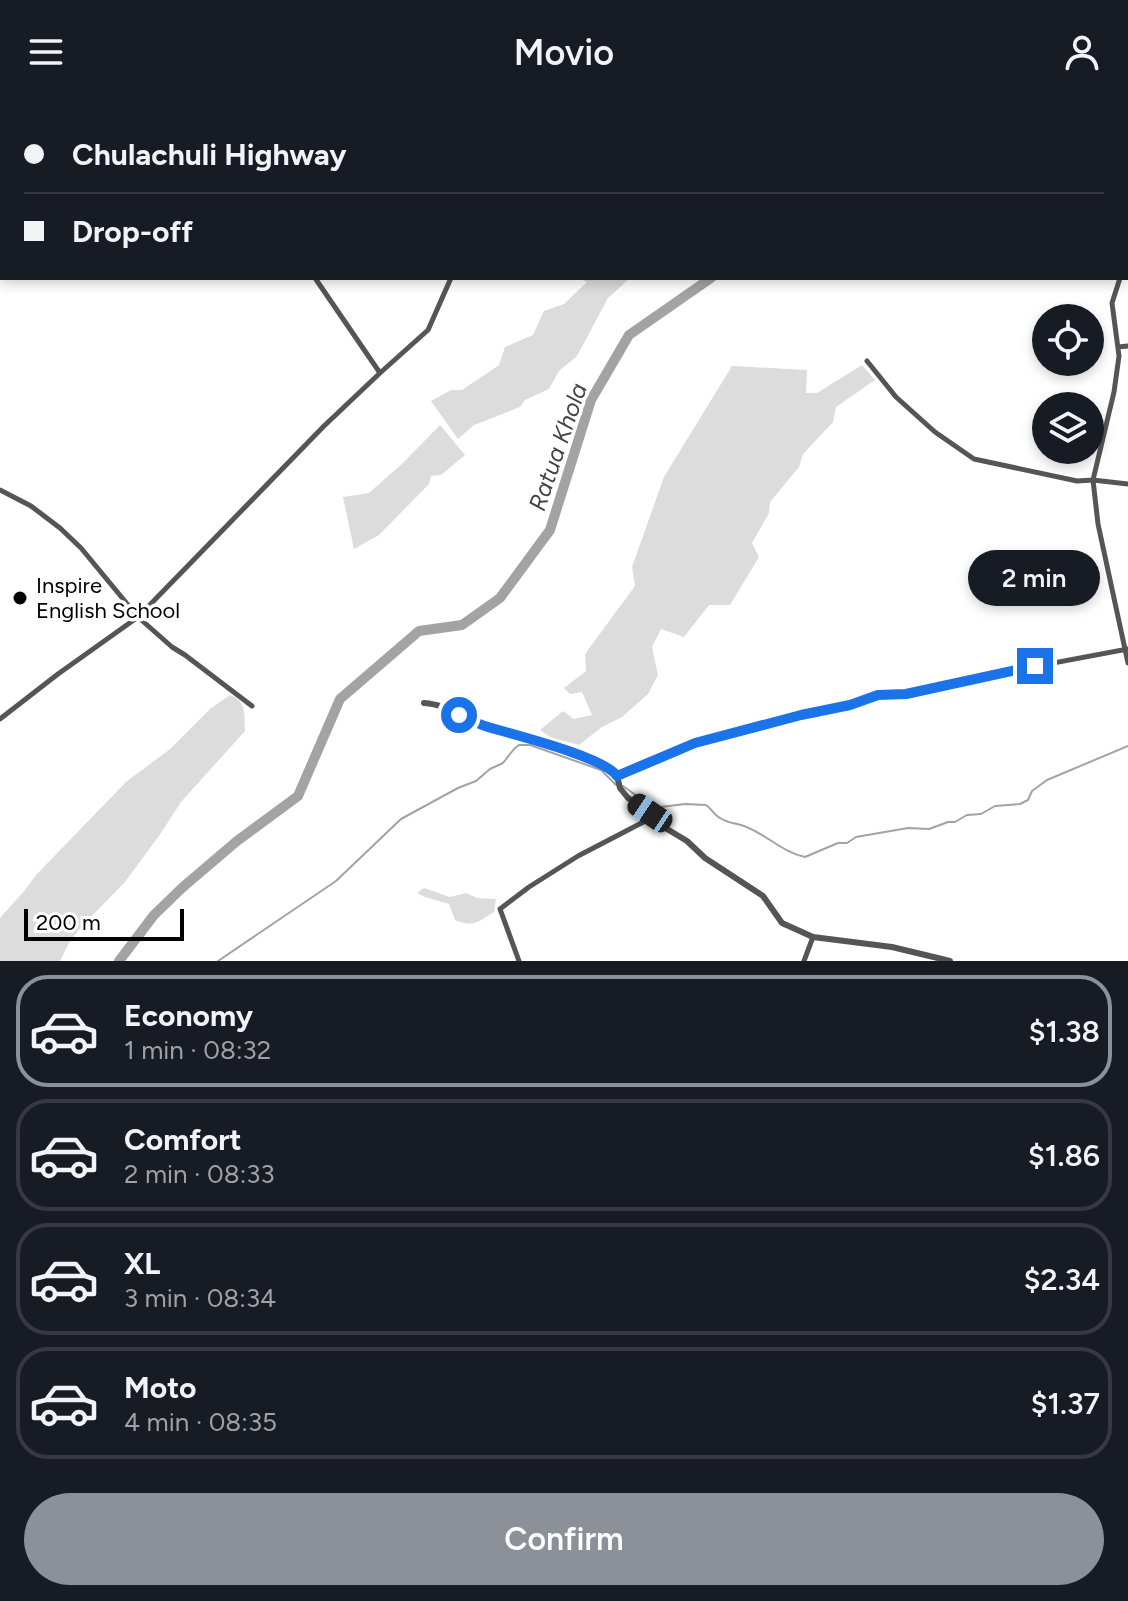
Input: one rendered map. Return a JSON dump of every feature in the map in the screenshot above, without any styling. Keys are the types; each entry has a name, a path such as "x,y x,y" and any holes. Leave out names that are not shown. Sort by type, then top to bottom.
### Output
{"street":[{"path":"316,280 380,373"},
{"path":"0,719 138,617 324,426 428,330 450,280"},
{"path":"1119,280 1112,303 1119,356 1114,392 1093,480 1098,524 1128,663"},
{"path":"1118,347 1128,346"},
{"path":"867,361 896,397 974,459 1077,481 1128,484"},
{"path":"0,490 31,506 60,528 81,548 138,617 172,647 252,706"},
{"path":"617,776 695,743 850,705 878,695 906,694 1126,649"},
{"path":"424,703 442,706 485,726 607,766 617,776 623,793 705,858 763,896 782,923 813,937 901,948 950,961"},
{"path":"519,961 500,909 578,856 653,817"},
{"path":"804,961 813,937"}],"shaded area":[{"path":"584,280 628,280 608,298 577,356 559,371 549,389 525,400 520,407 474,425 458,439 431,401 451,390 462,390 499,365 505,347 533,335 544,311 564,304 587,282"},
{"path":"862,365 875,380 836,407 833,422 803,454 799,467 770,502 769,513 752,543 759,557 730,605 709,605 684,637 661,629 652,647 658,675 648,694 622,717 602,727 579,745 550,737 540,730 563,711 574,719 592,715 582,692 570,694 564,688 586,671 585,654 635,586 632,567 664,477 732,366 807,370 806,393 817,393"},
{"path":"440,425 465,455 441,475 431,476 429,484 379,535 354,549 343,497 369,493"},
{"path":"230,695 242,705 245,731 181,802 125,882 81,927 60,961 0,961 0,918 36,875 127,781 169,750 210,709"},
{"path":"424,888 450,897 466,893 477,898 496,899 494,912 475,923 455,920 449,904 417,893"}],"waterway":[{"name":"Ratua Khola","path":"119,961 154,915 183,887 237,841 298,796 340,699 419,631 462,625 500,598 550,530 591,400 629,335 708,280"},
{"path":"218,961 336,881 401,819 476,781 503,763 519,745 530,745 601,770 616,785"},
{"path":"623,786 651,806 706,805 723,820 752,829 805,857 856,837 908,828 929,829 955,822 967,815 981,814 995,806 1020,804 1047,780 1128,746"}],"place":[{"name":"Inspire English School","path":"20,598"}],"route":[{"path":"459,715 607,766 617,776 695,743 801,715 850,705 878,695 906,694 1035,666"}]}
